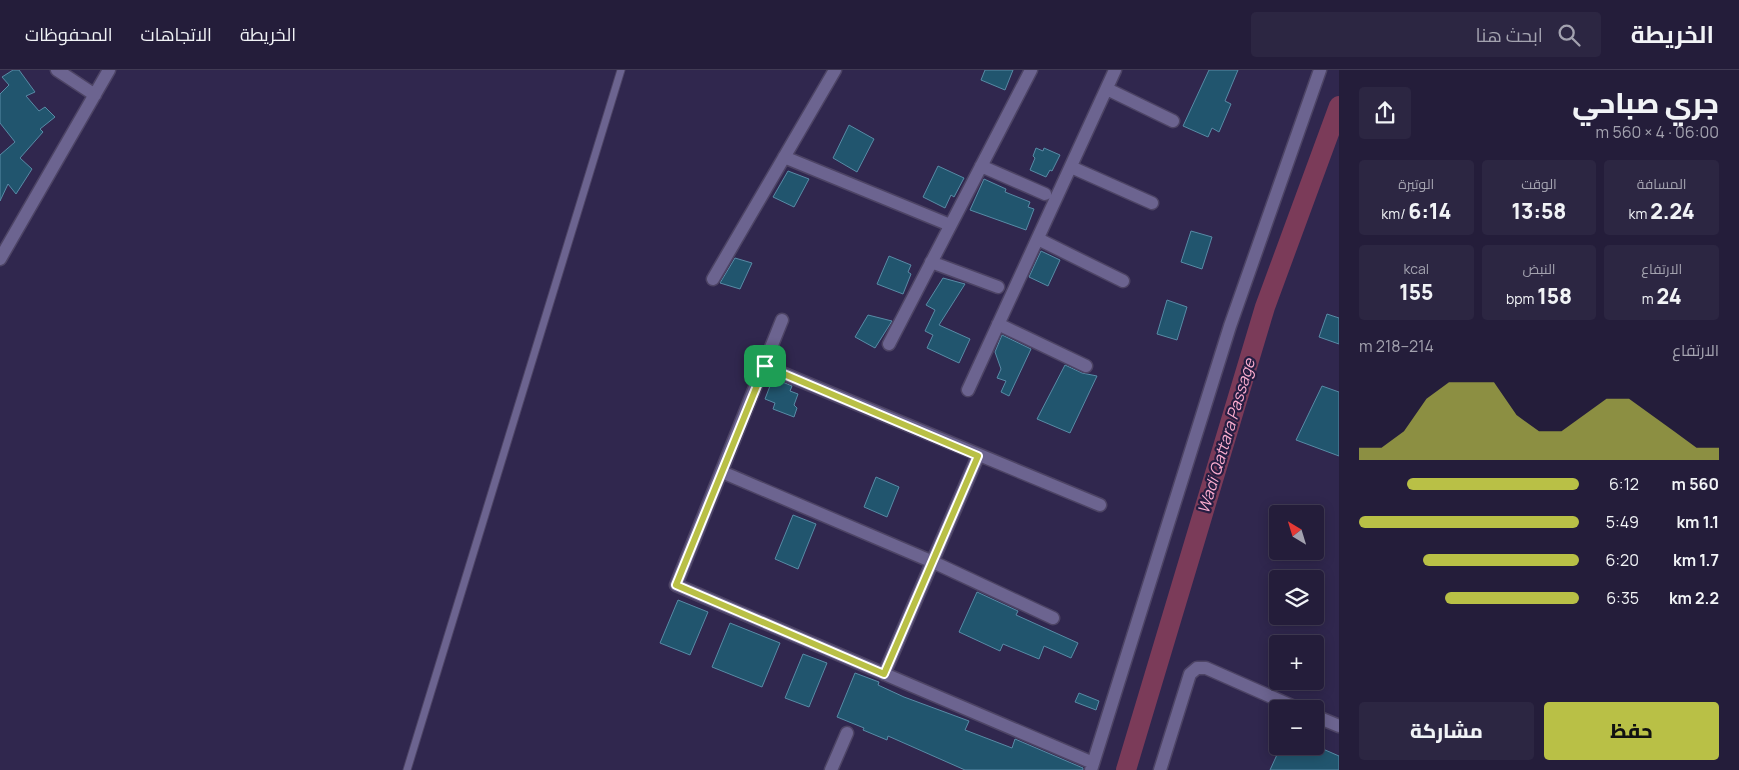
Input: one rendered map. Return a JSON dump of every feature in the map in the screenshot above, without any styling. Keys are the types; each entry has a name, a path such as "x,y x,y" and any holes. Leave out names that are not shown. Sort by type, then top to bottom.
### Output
{"street":[{"path":"56,70 95,95"},
{"path":"0,259 109,70"},
{"path":"713,279 835,70"},
{"path":"889,344 1030,70"},
{"path":"968,390 1115,70"},
{"path":"782,320 676,585 1092,766 1230,326 1320,70"},
{"path":"1106,89 1173,121"},
{"path":"784,157 950,225"},
{"path":"981,166 1045,194"},
{"path":"1071,167 1152,203"},
{"path":"1038,239 1123,281"},
{"path":"931,262 998,287"},
{"path":"998,324 1086,366"},
{"path":"765,366 1100,505"},
{"path":"884,674 978,456"},
{"path":"722,472 932,562 1053,618"},
{"path":"1160,770 1190,674 1197,668 1206,668 1279,700"},
{"path":"1324,720 1339,726"},
{"path":"832,770 847,733"}],"lane":[{"path":"407,770 621,70"}],"building":[{"path":"13,70 19,70 35,92 26,96 39,111 45,107 55,117 40,129 43,132 20,158 32,169 16,194 8,184 0,201 0,155 15,142 0,123 0,94 9,85 2,77"},
{"path":"985,70 1013,70 1005,90 981,80"},
{"path":"1209,70 1238,70 1225,101 1231,104 1219,132 1212,128 1208,137 1183,126"},
{"path":"849,125 874,139 857,172 833,158"},
{"path":"1036,148 1043,151 1044,148 1060,155 1052,171 1050,170 1046,177 1030,170 1035,158 1033,156"},
{"path":"938,166 964,178 954,197 951,195 945,208 923,197"},
{"path":"788,171 809,179 794,207 773,197"},
{"path":"984,179 1006,189 1005,192 1030,202 1028,207 1034,209 1026,230 970,210"},
{"path":"1191,231 1212,237 1202,269 1181,262"},
{"path":"1041,251 1060,260 1048,286 1029,277"},
{"path":"889,256 911,265 908,272 911,274 903,294 877,284"},
{"path":"735,258 752,263 740,289 720,283"},
{"path":"943,278 965,284 939,325 970,339 959,363 927,348 933,335 925,331 935,310 926,305"},
{"path":"1167,300 1187,307 1177,340 1157,334"},
{"path":"1327,314 1339,318 1339,344 1319,337"},
{"path":"868,315 892,321 875,348 855,337"},
{"path":"1002,335 1031,349 1009,396 1001,392 1006,381 997,378 1001,369 995,352"},
{"path":"1065,365 1082,373 1097,376 1070,433 1037,419"},
{"path":"773,378 792,386 790,391 798,394 794,405 797,408 794,417 773,409 775,403 765,399"},
{"path":"1322,386 1339,392 1339,456 1296,440"},
{"path":"876,477 899,487 887,517 864,507"},
{"path":"793,515 816,524 798,569 775,559"},
{"path":"977,592 1018,611 1016,615 1078,643 1071,658 1044,646 1039,659 1003,644 1000,651 959,632"},
{"path":"678,600 708,612 690,655 660,643"},
{"path":"730,623 780,643 762,687 712,667"},
{"path":"803,654 827,663 809,707 785,698"},
{"path":"855,673 879,682 878,685 904,697 969,721 965,730 1012,748 1015,739 1083,768 1083,770 965,770 888,736 887,740 863,730 864,728 837,717"},
{"path":"1079,693 1099,701 1096,710 1075,702"},
{"path":"1324,749 1339,756 1339,770 1270,770 1277,755 1324,755"}],"waterway":[{"name":"Wadi Qattara Passage","path":"1126,770 1265,307 1339,106"}],"route":[{"path":"765,366 978,456 884,674 676,585 765,366"}]}
